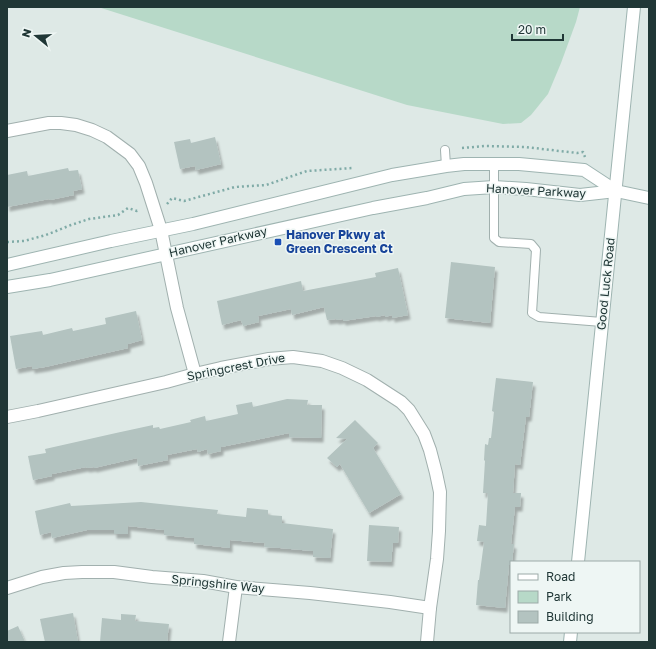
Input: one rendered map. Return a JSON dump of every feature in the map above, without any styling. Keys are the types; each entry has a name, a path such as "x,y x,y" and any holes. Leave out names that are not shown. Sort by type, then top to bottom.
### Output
{"street":[{"name":"Good Luck Road","path":"578,561 634,7"},
{"path":"7,131 49,123 76,125 107,137 130,154 139,166 162,230 177,308 195,374"},
{"name":"Hanover Parkway","path":"7,265 193,224 392,176 446,166 464,164 519,164 584,170 616,190"},
{"name":"Hanover Parkway","path":"7,287 50,280 464,189 494,187 580,195 616,190"},
{"path":"616,190 649,198"},
{"name":"Springcrest Drive","path":"7,417 269,358 293,357 311,359 342,368 367,380 401,402 409,410 424,434 432,458 440,492 438,545 427,642"},
{"name":"Springshire Way","path":"7,588 42,577 64,573 114,572 236,587 310,593 390,602 430,608"},
{"path":"229,642 236,587"}],"lane":[{"path":"445,150 446,166"},
{"path":"494,164 494,238 499,242 531,244 536,250 532,313 539,317 602,322"}],"path":[{"path":"7,242 24,241 46,235 89,219 118,215 128,208 137,211 166,205 172,198 184,201 234,187 266,184 307,171 354,168"}],"green space":[{"path":"98,7 580,7 561,63 548,94 531,115 521,123 503,124 407,105"}],"building":[{"path":"215,137 221,164 196,170 195,166 180,169 174,142 190,139 191,143"},
{"path":"68,168 69,171 78,170 82,189 73,191 74,195 7,207 7,175 27,171 28,176"},
{"path":"451,262 495,267 490,323 445,318"},
{"path":"398,268 408,315 392,318 392,315 385,317 385,315 343,321 343,319 327,320 324,307 292,315 291,309 258,316 259,322 243,326 241,320 222,325 217,301 301,281 303,291 376,277 375,273"},
{"path":"136,311 142,340 128,344 128,348 45,367 32,369 32,366 16,369 10,336 42,331 43,335 72,328 73,331 106,324 105,318"},
{"path":"496,378 533,382 529,417 526,417 520,465 515,464 513,493 521,493 520,507 515,507 511,544 514,544 512,561 510,561 509,565 505,608 476,605 484,542 477,541 479,525 486,526 488,493 483,493 485,444 488,445 489,438 491,438 494,412 492,411"},
{"path":"287,399 308,400 307,405 322,405 321,438 289,437 289,433 221,447 221,451 208,454 207,449 198,452 197,449 167,455 168,460 138,466 137,458 94,468 86,467 52,474 52,476 33,480 28,456 46,453 45,449 153,425 153,428 159,427 160,429 191,422 190,420 205,416 206,421 238,414 236,405 252,402 253,407"},
{"path":"355,420 378,443 373,448 401,494 369,513 340,464 337,467 327,458 347,439 336,438"},
{"path":"141,502 218,510 217,514 246,517 247,508 268,510 268,515 282,516 282,523 333,529 330,558 313,557 313,551 264,547 265,543 230,540 230,548 194,544 194,538 164,535 164,530 128,526 128,534 114,534 114,530 87,530 52,538 51,532 40,535 35,511 70,503 71,506"},
{"path":"369,525 399,527 398,543 393,543 391,562 367,561"},
{"path":"73,613 78,642 45,642 40,619"},
{"path":"121,614 136,615 135,621 169,624 167,642 100,642 102,618 121,620"},
{"path":"18,626 25,642 7,642 7,631"}],"place":[{"name":"Hanover Pkwy at Green Crescent Ct","path":"278,242"}]}
